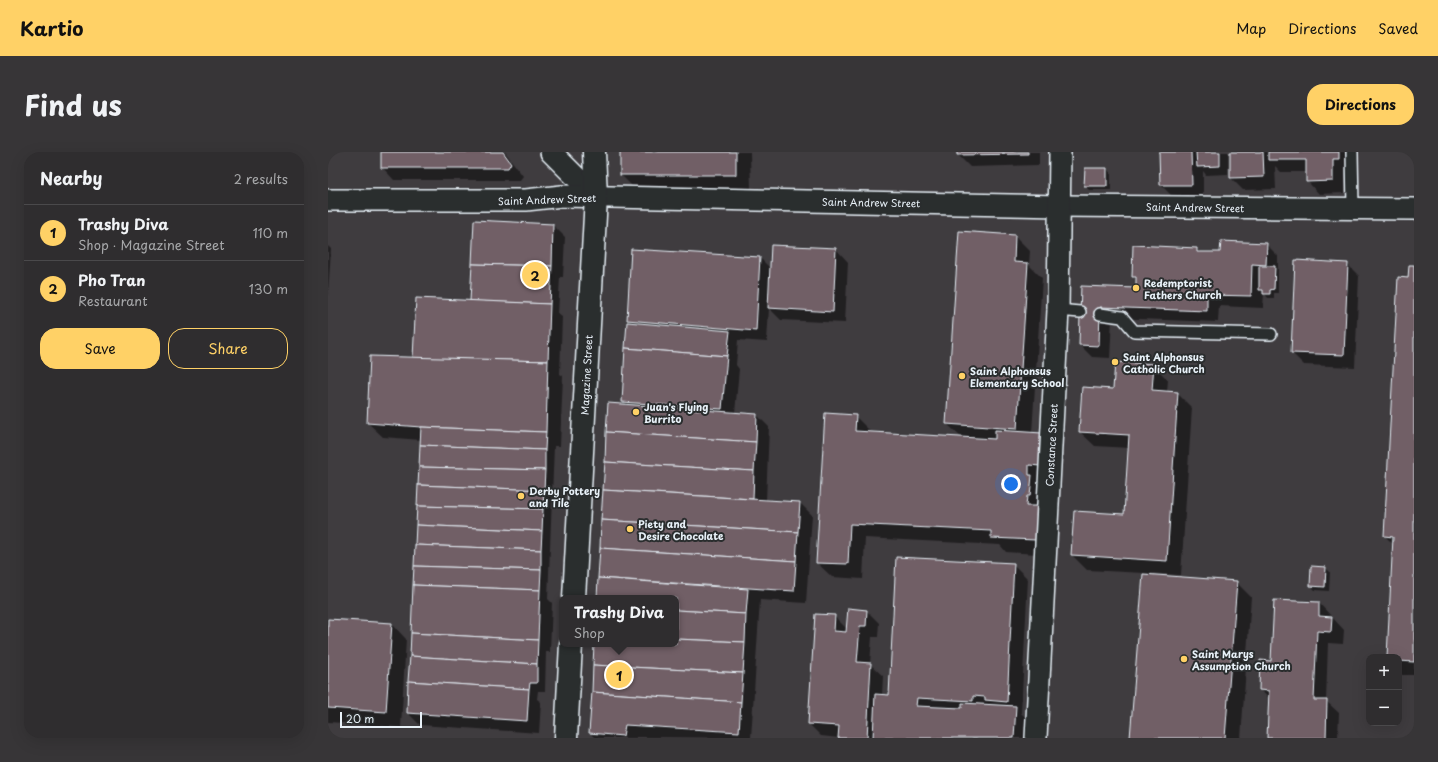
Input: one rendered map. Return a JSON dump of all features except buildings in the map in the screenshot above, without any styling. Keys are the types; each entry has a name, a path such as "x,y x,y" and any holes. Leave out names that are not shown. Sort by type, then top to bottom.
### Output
{"street":[{"path":"551,152 596,197"},
{"name":"Magazine Street","path":"574,595 596,197 594,152"},
{"name":"Constance Street","path":"1036,738 1058,310 1060,152"},
{"name":"Saint Andrew Street","path":"328,200 526,200 562,196 1060,206 1414,209"},
{"path":"566,738 571,647"}],"lane":[{"path":"1352,152 1354,208"},
{"path":"1058,310 1080,312"},
{"path":"1100,314 1122,317 1134,332 1271,334"}],"place":[{"name":"Pho Tran","path":"535,275"},
{"name":"Redemptorist Fathers Church","path":"1136,288"},
{"name":"Saint Alphonsus Catholic Church","path":"1115,362"},
{"name":"Saint Alphonsus Elementary School","path":"962,376"},
{"name":"Juan's Flying Burrito","path":"636,412"},
{"name":"Derby Pottery and Tile","path":"521,496"},
{"name":"Piety and Desire Chocolate","path":"630,529"},
{"name":"Saint Marys Assumption Church","path":"1184,659"},
{"name":"Trashy Diva","path":"619,675"}]}
